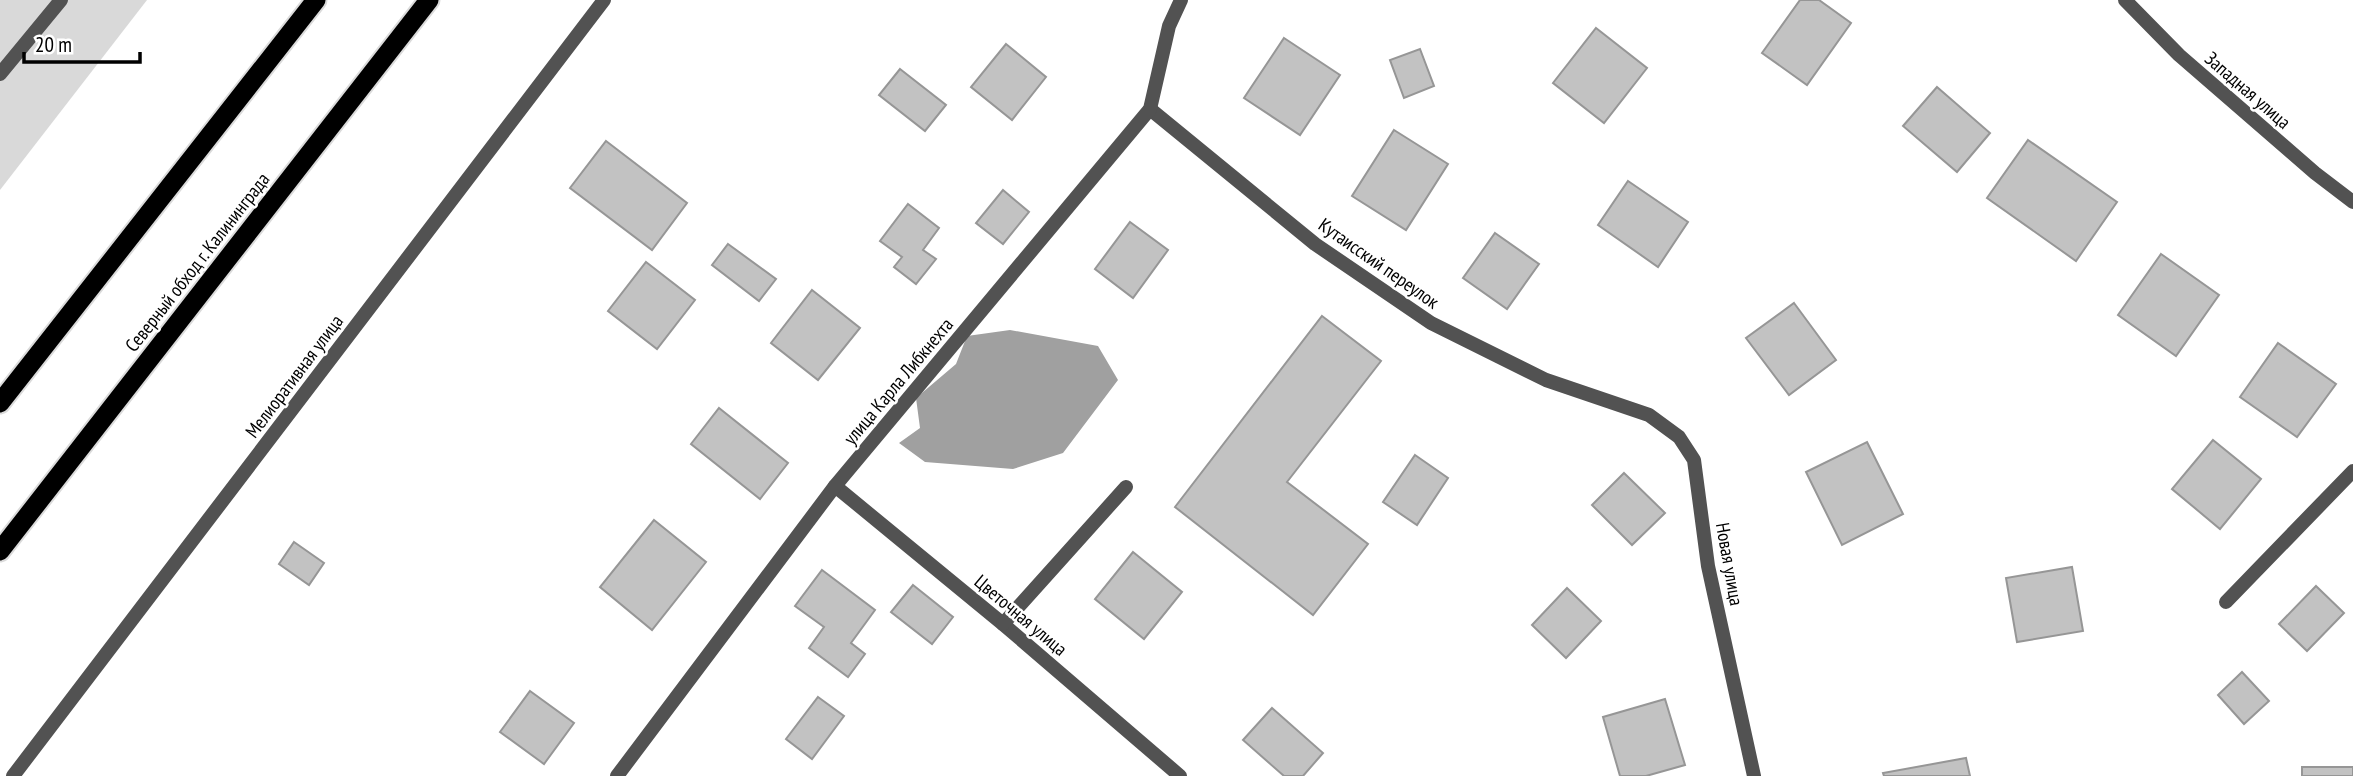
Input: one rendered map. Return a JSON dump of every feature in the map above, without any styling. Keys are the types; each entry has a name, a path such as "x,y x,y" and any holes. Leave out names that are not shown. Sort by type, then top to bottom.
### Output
{"highway":[{"path":"0,403 316,0"},
{"name":"Северный обход г. Калининграда","path":"0,551 429,0"}],"street":[{"path":"0,74 61,0"},
{"name":"Мелиоративная улица","path":"13,776 604,0"},
{"name":"улица Карла Либкнехта","path":"617,776 835,486 1150,109 1168,26 1181,0"},
{"name":"Западная улица","path":"2125,0 2179,55 2315,173 2353,202"},
{"name":"Кутаисский переулок","path":"1150,109 1315,244 1430,323 1546,380 1612,402"},
{"name":"Новая улица","path":"1612,402 1649,415 1679,437 1695,460 1708,566 1754,776"},
{"path":"2226,602 2353,471"},
{"name":"Цветочная улица","path":"835,486 1003,624 1180,776"},
{"path":"1003,624 1126,487"}],"shaded area":[{"path":"0,0 147,0 0,190"},
{"path":"1010,330 1098,346 1118,380 1063,453 1013,469 925,462 899,443 920,428 916,398 956,364 967,336"}],"building":[{"path":"1800,0 1819,0 1851,23 1807,85 1762,53"},
{"path":"1596,28 1647,68 1604,123 1553,83"},
{"path":"1284,38 1340,75 1300,135 1244,98"},
{"path":"1006,44 1046,77 1012,120 971,87"},
{"path":"1420,49 1434,86 1404,98 1390,60"},
{"path":"900,69 946,105 925,131 879,95"},
{"path":"1937,87 1990,133 1957,172 1903,126"},
{"path":"1394,130 1448,164 1406,230 1352,196"},
{"path":"2028,140 2117,202 2076,261 1987,198"},
{"path":"606,141 687,203 652,250 570,188"},
{"path":"1628,181 1688,222 1658,267 1598,225"},
{"path":"1003,190 1029,212 1003,244 976,223"},
{"path":"908,204 939,228 923,250 936,259 916,284 894,267 902,257 880,241"},
{"path":"1130,222 1168,250 1133,298 1095,269"},
{"path":"1495,233 1539,264 1507,309 1463,278"},
{"path":"728,244 776,279 759,301 712,265"},
{"path":"2161,254 2219,295 2176,356 2118,315"},
{"path":"646,262 695,300 657,349 608,311"},
{"path":"812,290 860,328 818,380 771,343"},
{"path":"1794,303 1836,360 1789,395 1746,338"},
{"path":"1322,316 1381,361 1287,482 1368,544 1313,615 1175,507"},
{"path":"2278,343 2336,384 2297,437 2240,397"},
{"path":"719,408 788,463 760,499 691,444"},
{"path":"2213,440 2261,479 2220,529 2172,489"},
{"path":"1867,442 1903,514 1842,545 1806,472"},
{"path":"1415,455 1448,478 1417,525 1383,502"},
{"path":"1624,473 1665,513 1632,545 1592,505"},
{"path":"654,520 706,562 652,630 600,587"},
{"path":"294,542 324,563 309,585 279,564"},
{"path":"1133,552 1182,592 1144,639 1095,599"},
{"path":"2072,567 2083,631 2017,642 2006,578"},
{"path":"822,570 875,610 851,643 865,654 848,677 809,648 824,627 795,606"},
{"path":"913,585 953,617 932,644 891,612"},
{"path":"2316,586 2344,613 2307,651 2279,624"},
{"path":"1567,588 1601,621 1566,658 1532,625"},
{"path":"2242,672 2269,701 2244,724 2218,695"},
{"path":"530,691 574,723 544,764 500,732"},
{"path":"818,697 844,716 812,759 786,739"},
{"path":"1665,699 1685,765 1646,776 1620,776 1603,717"},
{"path":"1272,708 1323,753 1303,776 1284,776 1243,740"},
{"path":"1966,758 1970,776 1884,776 1883,773"},
{"path":"2302,767 2353,767 2353,776 2302,776"}]}
